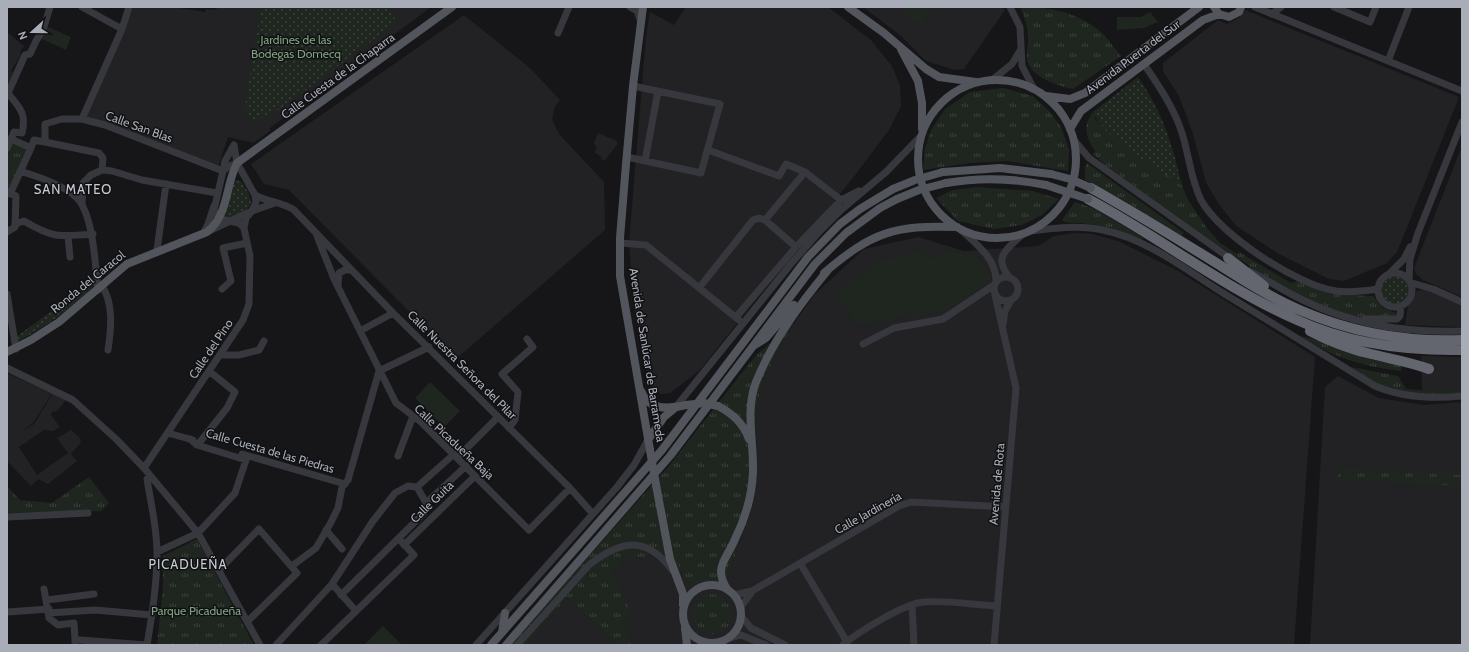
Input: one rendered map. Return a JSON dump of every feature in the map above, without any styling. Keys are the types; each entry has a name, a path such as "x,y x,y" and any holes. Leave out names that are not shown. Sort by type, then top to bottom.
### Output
{"highway":[{"path":"1091,188 1127,208 1269,295 1302,311 1341,325 1376,334 1414,339 1462,340"},
{"path":"1088,199 1121,217 1252,297 1298,321 1360,342 1416,349 1462,350"},
{"path":"1228,258 1270,290 1302,311"},
{"path":"1298,321 1309,331 1329,340 1370,354 1417,364 1429,369"}],"main road":[{"name":"Calle Cuesta de la Chaparra","path":"237,163 452,7"},
{"name":"Avenida de Sanlúcar de Barrameda","path":"643,7 633,86 620,243 620,276 668,554 683,594 684,607"},
{"path":"848,7 884,32 901,49 918,80 922,103 918,164 921,180 927,195 936,209 960,229"},
{"name":"Avenida Puerta del Sur","path":"1046,96 1070,99 1085,93 1199,7"},
{"name":"Avenida Puerta del Sur","path":"1070,129 1081,111 1203,20 1217,11 1230,17 1239,12 1241,7"},
{"path":"751,348 766,338 814,283 828,270 856,247 875,237 914,226 960,229 993,238 1026,233 1054,215 1071,189 1076,168 1074,140 1064,117 1046,96 1033,87 1016,82 992,80 978,82 939,77 926,69 912,55 901,49"},
{"path":"920,134 936,108 955,92 978,82"},
{"path":"205,233 216,226 220,219 224,209 230,179 237,163"},
{"path":"490,645 662,450 808,257 840,224 860,209 893,189 915,180 943,172 1000,168 1050,174 1070,179 1091,188"},
{"path":"506,645 670,456 800,282 830,248 865,218 897,199 919,190 963,180 999,178 1046,185 1088,199"},
{"name":"Ronda del Caracol","path":"10,350 59,322 127,264 157,250 205,233"},
{"path":"685,625 694,637 706,644 727,639 737,629 741,612 734,595 722,582 720,570 746,514 753,473 751,408 756,384 766,361 788,321 828,270"},
{"path":"639,387 643,397 651,405 656,407 675,408 704,403 718,406 738,419 745,430 751,445"},
{"path":"648,440 664,417 675,408"},
{"path":"687,645 684,607 686,600 697,589 712,585 727,589"},
{"path":"502,632 505,613"}],"street":[{"path":"7,148 11,139 10,131 22,133 25,122 24,114 8,92 25,55 30,54 36,41 44,30 50,7"},
{"path":"82,7 122,29"},
{"path":"82,119 122,29 129,7"},
{"path":"558,33 569,7"},
{"path":"630,7 637,11 641,22"},
{"path":"1010,7 1020,27 1022,66 1033,87"},
{"path":"1255,7 1462,91"},
{"path":"1272,14 1281,7"},
{"path":"1334,7 1370,22 1376,7"},
{"path":"1388,61 1409,7"},
{"path":"992,80 1012,64 1021,49"},
{"path":"1144,64 1164,94 1176,117 1181,130 1191,173 1201,200 1223,228 1240,243 1261,256 1291,274 1322,288 1347,292 1378,289"},
{"path":"627,157 701,173 720,104 633,86"},
{"path":"645,161 658,91"},
{"name":"Calle San Blas","path":"46,142 45,124 62,119 82,119 105,125 223,171"},
{"path":"1410,282 1410,259 1418,233 1462,122"},
{"path":"675,408 790,265 819,232 842,209 897,161 920,134"},
{"path":"11,139 31,148"},
{"path":"7,232 12,230 15,224 14,207 16,196 9,193 34,140 99,153 103,158 102,170"},
{"path":"1074,140 1089,158 1228,258 1306,302 1337,314 1399,328 1413,330 1462,331"},
{"path":"234,145 237,163 256,194 256,202 252,211 246,218 244,228 239,223 220,219 214,210 225,162 234,145"},
{"path":"708,150 779,176 786,164 805,172 841,200"},
{"path":"223,171 229,166 237,163"},
{"path":"82,204 83,183 91,175 102,170 112,170 142,180 217,193"},
{"path":"20,171 62,188 77,198 82,204 93,234 100,288 104,290 109,308 111,326 108,350"},
{"path":"765,220 805,172"},
{"path":"230,179 244,176"},
{"path":"736,317 796,248 841,200 873,183"},
{"path":"157,250 166,184"},
{"name":"Calle Picadueña Baja","path":"256,194 264,200 282,203 294,210 315,232 338,287 396,404 412,416 456,456 529,530 570,488"},
{"path":"205,233 233,222 252,211 275,203"},
{"path":"205,233 215,204"},
{"path":"699,288 753,220 759,218 765,220 796,248"},
{"path":"15,224 24,221 44,233 68,236 93,234"},
{"path":"995,289 1003,301 1011,300 1018,290 1016,283 1010,278 1002,267 1001,261 1002,254 1026,233 1058,227 1081,227 1102,230 1122,235 1161,254 1375,386 1390,392 1417,398 1462,396"},
{"name":"Calle del Pino","path":"144,468 244,320 249,304 250,256 244,228"},
{"name":"Avenida de Rota","path":"960,229 981,249 993,265 996,276 995,289 1016,388 994,645"},
{"name":"Calle Nuestra Señora del Pilar","path":"315,232 393,313 570,488 593,514"},
{"path":"1390,273 1401,273 1410,282 1413,289 1410,299 1401,306 1396,307 1385,304 1379,295 1378,289 1382,279 1404,259 1418,233"},
{"path":"68,236 70,257"},
{"path":"222,289 230,281 223,248 247,243"},
{"path":"620,243 646,245 743,323"},
{"path":"338,287 339,273 345,270 351,270"},
{"path":"863,344 894,328 942,319 986,291 995,289 1002,278 1010,278"},
{"path":"1410,282 1433,288 1462,302"},
{"path":"7,294 10,350"},
{"name":"Avenida de Rota","path":"1003,326 1005,311 1011,300"},
{"path":"1355,319 1397,319 1400,316 1401,306"},
{"path":"360,331 393,313"},
{"path":"509,428 515,420 518,392 502,374 533,347 527,339"},
{"path":"220,355 238,355 260,350 264,341"},
{"path":"379,371 428,347"},
{"path":"7,368 73,400 116,439 144,468 198,533 260,645"},
{"path":"200,442 227,408 235,392 209,371"},
{"name":"Calle Cuesta de las Piedras","path":"168,433 345,484 348,480 379,371"},
{"path":"398,456 412,416"},
{"path":"276,645 332,584 373,521 395,493 408,486 417,487 456,456 498,417"},
{"path":"157,552 198,533 235,493 246,460 197,445 190,439"},
{"path":"476,645 593,514 634,465 648,440"},
{"path":"341,595 424,513 426,503 466,466"},
{"path":"44,589 49,613 58,625 74,624 77,642 147,645 152,615 157,552 153,506 147,479 150,476"},
{"name":"Calle Guita","path":"404,545 475,476"},
{"path":"292,566 316,548 338,508 342,487 345,484"},
{"path":"417,487 426,503"},
{"name":"Calle Jardinería","path":"734,595 752,591 899,506 911,502 1006,507"},
{"path":"7,517 88,513"},
{"path":"219,570 259,529 297,573 248,621"},
{"path":"326,530 342,549"},
{"path":"321,645 414,555 399,539"},
{"path":"517,645 589,565 601,555 622,546 635,545 646,547 663,557 675,573"},
{"path":"800,563 845,644 865,630 912,605 923,602 997,606"},
{"path":"332,584 356,611"},
{"name":"Calle Jardinería","path":"741,612 752,591"},
{"path":"47,600 94,594"},
{"path":"912,605 914,645"},
{"path":"7,612 49,613 95,610 152,615"},
{"path":"741,612 751,628 785,645"},
{"path":"727,639 742,635 766,645"}],"shaded area":[{"path":"133,7 173,7 205,12 206,9 215,10 219,7 431,7 270,128 270,131 254,143 228,137 218,167 86,116"},
{"path":"686,7 828,7 871,40 892,66 900,86 901,106 889,130 852,179 699,371 670,393 661,394 652,387 635,317 629,243 646,36 650,12 674,25"},
{"path":"863,7 1002,7 1005,10 964,69 955,70 926,61 900,35"},
{"path":"1245,10 1459,97 1397,252 1387,263 1344,281 1329,279 1279,254 1236,226 1218,203 1206,182 1193,134 1179,96 1163,71 1163,63 1218,20 1227,24 1239,18"},
{"path":"464,15 530,68 560,100 555,107 552,120 560,135 604,182 605,230 456,359 289,190 264,184 251,164"},
{"path":"7,32 25,47 22,48 20,52 21,54 11,71 13,73 7,85"},
{"path":"598,133 617,141 617,145 604,161 601,159 602,157 594,152 597,149 594,143"},
{"path":"1462,146 1462,297 1423,280 1416,274 1414,268"},
{"path":"1075,233 1092,234 1118,241 1178,271 1315,357 1294,645 633,645 622,620 612,573 623,561 663,553 679,566 683,575 711,580 728,577 755,498 757,402 764,378 794,323 815,294 864,249 918,237 964,251 1038,246 1054,236"},
{"path":"1427,289 1462,305 1462,327 1405,325 1408,306 1417,291"},
{"path":"1421,356 1462,357 1462,388 1433,391 1422,390"},
{"path":"7,373 52,394 33,423 21,432 34,424 54,392 67,399 56,412 53,411 51,415 60,427 53,431 44,430 19,447 37,475 68,453 57,438 71,430 79,437 81,441 71,454 77,461 48,484 38,479 31,486 7,461"},
{"path":"1338,376 1379,398 1424,405 1462,402 1462,645 1310,645 1325,387"},
{"path":"567,598 618,645 527,645"}],"green space":[{"name":"Jardines de las Bodegas Domecq","path":"261,7 387,7 397,22 282,108 257,120 250,118 245,106"},
{"path":"906,7 934,7 922,25 902,12"},
{"path":"1020,7 1042,8 1073,15 1092,25 1104,34 1121,56 1073,89 1045,80 1029,65 1027,56 1027,29"},
{"path":"1150,12 1158,22 1144,28 1117,30 1117,17 1141,17"},
{"path":"48,27 71,37 66,50 42,39"},
{"path":"1138,77 1154,103 1166,129 1182,185 1132,152 1107,131 1098,121 1093,112"},
{"path":"1003,88 1033,96 1049,111 1061,127 1069,149 1068,171 1007,161 969,163 923,170 925,148 931,130 945,109 970,92"},
{"path":"1093,112 1095,119 1116,139 1182,185 1188,200 1207,228 1220,243 1237,254 1239,252 1291,283 1298,281 1330,294 1373,296 1383,308 1398,314 1397,317 1373,318 1351,316 1307,300 1276,283 1219,246 1105,165 1093,154 1095,151 1089,141 1086,127 1087,122"},
{"path":"11,143 28,150 10,191 7,190 7,153"},
{"path":"1087,163 1184,233 1182,236 1116,196 1085,180 1085,167"},
{"path":"233,181 241,181 246,189 251,200 250,204 244,211 230,218 225,217"},
{"path":"976,187 1033,191 1059,199 1042,215 1022,225 994,229 958,221 936,198 953,190"},
{"path":"1075,202 1095,209 1145,239 1137,238 1115,229 1102,226 1065,222 1062,220"},
{"path":"917,250 929,260 948,251 975,255 990,274 990,281 948,309 916,318 912,314 859,326 836,293 880,262"},
{"path":"1395,276 1405,280 1409,290 1405,300 1395,304 1385,300 1381,290 1385,280"},
{"path":"95,279 94,285 68,309 49,323 19,341 17,340 16,337"},
{"path":"794,323 764,378 757,402 755,498 728,577 688,587 679,566 663,553 623,561 612,573 631,612 622,620 633,645 618,645 567,598 527,645 510,645 668,467 756,355"},
{"path":"1300,336 1317,340 1370,359 1402,366 1401,371 1348,360 1324,350"},
{"path":"1351,367 1398,376 1406,389 1433,391 1462,388 1462,393 1420,394 1390,389 1369,379"},
{"path":"430,382 460,411 444,427 415,398"},
{"path":"1345,469 1462,475 1462,486 1336,479 1339,473"},
{"path":"89,477 109,503 101,511 7,513 7,486 20,500 52,503"},
{"name":"Parque Picadueña","path":"197,539 254,645 157,645 163,586 163,556"},
{"path":"716,594 723,597 729,603 732,614 731,622 723,631 716,634 708,634 701,631 693,622 692,610 695,603 704,595"},
{"path":"383,626 402,645 364,645"}],"district":[{"name":"SAN MATEO","path":"73,189"},
{"name":"PICADUEÑA","path":"188,564"}]}
